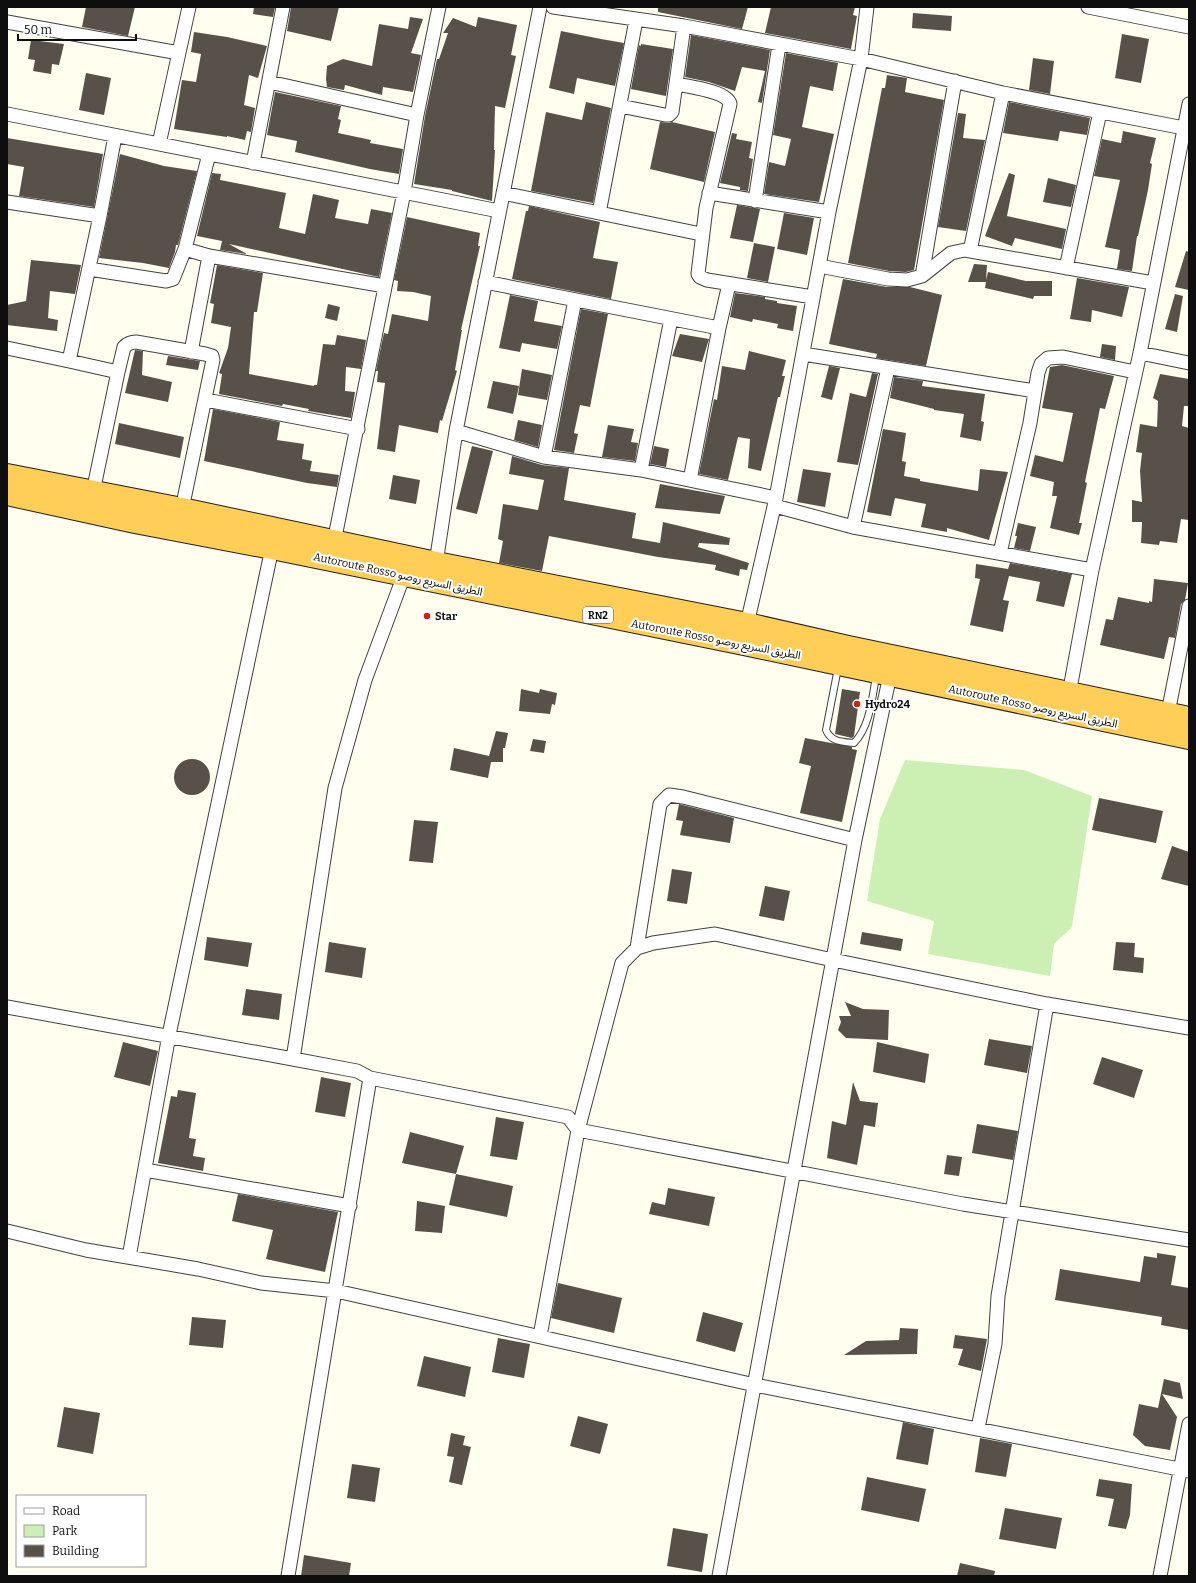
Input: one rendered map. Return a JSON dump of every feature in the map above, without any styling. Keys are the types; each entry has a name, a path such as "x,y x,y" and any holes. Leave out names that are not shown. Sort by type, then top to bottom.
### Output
{"highway":[{"name":"Autoroute Rosso الطريق السريع روصو","path":"7,475 182,509 436,563 748,624 848,647 1189,718"},
{"name":"Autoroute Rosso الطريق السريع روصو","path":"7,494 135,522 272,548 744,644 1189,738"}],"street":[{"path":"159,144 189,7"},
{"path":"253,163 283,7"},
{"path":"334,542 358,429 404,192 417,115 439,7"},
{"path":"436,563 456,431 540,7"},
{"path":"553,7 684,26 779,45 861,59 1003,93 1184,128"},
{"path":"748,624 776,502 829,212 861,59 867,7"},
{"path":"1088,7 1189,27"},
{"path":"599,213 636,20"},
{"path":"7,22 179,54"},
{"path":"620,106 669,115 672,112 684,26"},
{"path":"755,201 779,45"},
{"path":"922,276 955,81"},
{"path":"269,82 417,115"},
{"path":"677,84 710,91 724,97 730,104 709,193 702,234 698,274 700,277 707,280 813,297"},
{"path":"970,251 1003,93"},
{"path":"1069,694 1092,570 1140,353 1189,104"},
{"path":"1066,268 1100,112"},
{"path":"7,114 499,211"},
{"path":"69,361 100,216 115,136"},
{"path":"89,269 166,282 173,279 185,250 209,154"},
{"path":"503,193 702,234"},
{"path":"709,193 829,212"},
{"path":"7,202 100,216"},
{"path":"185,250 209,256 385,286"},
{"path":"819,266 888,279 907,280 922,276 951,253 965,250 1153,283"},
{"path":"191,352 209,256"},
{"path":"485,282 719,328"},
{"path":"690,480 719,328 730,284"},
{"path":"544,457 575,300"},
{"path":"641,470 671,319"},
{"path":"93,492 124,348 131,342 212,356 213,360 206,400 182,509"},
{"path":"7,348 118,372"},
{"path":"1140,353 1189,363"},
{"path":"803,354 1035,392"},
{"path":"1000,553 1030,423 1038,373 1041,364 1048,358 1063,357 1135,372"},
{"path":"853,527 888,368"},
{"path":"206,400 358,429"},
{"path":"456,431 544,457 641,470 690,480 776,502 853,527 1092,570"},
{"path":"130,1257 169,1035 272,548"},
{"path":"293,1059 335,788 365,680 404,575"},
{"path":"1168,713 1189,606"},
{"path":"719,1576 855,840 883,674"},
{"path":"637,948 660,804 669,795 683,797 855,840"},
{"path":"540,1336 578,1130 622,963 637,948 654,943 714,934 1047,1004 1189,1028"},
{"path":"978,1428 995,1344 998,1296 1047,1004"},
{"path":"7,1007 169,1035 357,1071 370,1078 568,1117 578,1130 964,1204 1189,1240"},
{"path":"288,1576 370,1078"},
{"path":"145,1170 350,1206"},
{"path":"7,1231 86,1250 261,1282 336,1291 755,1384 1185,1470"},
{"path":"1160,1576 1185,1470 1189,1424"}],"lane":[{"path":"839,664 826,730 828,735 833,740 854,743 860,736 866,725 883,674"}],"green space":[{"path":"905,760 1024,770 1092,796 1072,927 1054,944 1050,976 928,954 934,921 867,901 880,819"}],"building":[{"path":"86,7 135,7 128,36 82,27"},
{"path":"254,7 275,7 273,17 253,14"},
{"path":"291,7 339,7 331,41 287,31"},
{"path":"658,7 748,7 742,29 658,12"},
{"path":"771,7 855,7 853,15 857,16 851,49 765,33"},
{"path":"913,13 952,16 951,31 912,28"},
{"path":"410,17 423,19 411,53 421,55 413,92 383,87 382,95 345,85 344,90 327,87 327,66 343,59 372,66 379,24 408,29"},
{"path":"478,17 517,25 511,55 516,56 505,108 495,106 495,150 492,201 452,190 414,184 425,116 437,59 439,59 448,33 443,33 453,18 476,27"},
{"path":"561,31 624,43 615,86 577,78 574,94 549,88"},
{"path":"194,32 227,37 267,46 258,78 249,75 244,105 255,108 251,132 247,131 245,140 174,129 182,80 196,82 201,54 191,52"},
{"path":"1122,34 1149,39 1141,83 1115,78"},
{"path":"691,35 770,50 762,103 758,102 765,71 742,67 735,91 709,82 685,77"},
{"path":"31,40 64,44 59,65 52,64 51,74 33,71 35,60 28,59"},
{"path":"641,44 673,49 666,96 631,89 639,45 641,46"},
{"path":"786,53 838,63 833,91 810,86 802,127 834,134 819,202 764,194 769,162 785,166 791,139 773,135"},
{"path":"1033,58 1054,61 1050,94 1029,90"},
{"path":"86,73 111,78 104,115 79,110"},
{"path":"887,75 907,78 905,92 944,100 914,270 906,272 889,271 848,263 882,88 885,88"},
{"path":"275,92 341,106 338,119 341,120 338,133 371,140 370,143 403,149 399,174 295,152 297,141 267,135"},
{"path":"586,102 611,108 593,203 531,191 546,112 582,120"},
{"path":"1009,102 1090,118 1087,135 1060,131 1058,141 1003,133"},
{"path":"958,113 966,114 963,138 985,140 966,231 938,227"},
{"path":"660,122 672,122 715,132 704,182 650,169"},
{"path":"1123,131 1156,138 1150,163 1152,164 1148,190 1137,236 1132,271 1117,269 1120,250 1105,247 1120,180 1094,176 1102,139 1121,143"},
{"path":"732,133 737,134 736,139 752,142 749,158 753,159 748,191 740,190 740,187 720,183"},
{"path":"7,138 103,154 94,207 19,196 24,167 7,164"},
{"path":"120,154 164,166 197,171 178,245 176,245 169,268 143,263 99,258"},
{"path":"212,173 221,174 220,180 286,193 279,228 305,234 313,194 339,200 335,218 368,224 371,209 392,213 379,277 229,244 247,254 220,250 222,241 197,236"},
{"path":"1009,173 1015,175 1007,216 1066,229 1062,249 1015,238 1012,246 985,236"},
{"path":"1048,178 1076,185 1071,207 1043,202"},
{"path":"737,205 760,209 753,242 730,238"},
{"path":"529,206 600,222 593,258 618,262 611,299 512,279 526,211 528,211"},
{"path":"784,213 814,218 807,255 777,249"},
{"path":"407,217 480,233 478,246 480,246 461,330 455,370 457,371 442,421 440,420 438,433 399,425 395,452 377,449 385,383 377,382 378,371 376,371 384,333 388,334 392,314 428,321 431,296 413,292 397,291 398,281 394,280"},
{"path":"754,243 775,247 768,282 747,278"},
{"path":"1186,251 1189,252 1189,290 1175,287"},
{"path":"31,260 81,265 75,294 50,291 48,318 58,320 57,331 7,325 7,305 26,301"},
{"path":"974,264 987,265 986,280 988,272 1026,281 1052,281 1052,296 1034,296 1033,299 985,288 986,282 968,282"},
{"path":"217,265 263,273 257,312 254,312 249,374 314,386 317,385 323,344 335,345 337,335 366,340 361,369 346,367 345,391 355,392 351,418 308,411 309,409 283,404 282,406 219,394 222,374 219,373 228,348 231,327 211,323 214,304 210,303"},
{"path":"1077,278 1129,287 1122,317 1092,310 1091,322 1070,319"},
{"path":"843,279 887,287 910,287 942,295 926,366 876,358 877,354 829,344"},
{"path":"735,293 765,297 765,299 777,301 777,303 797,306 793,331 777,328 778,324 753,319 752,322 730,317"},
{"path":"1175,294 1183,296 1177,332 1165,329"},
{"path":"510,295 538,301 534,321 562,326 557,349 522,343 520,352 499,348"},
{"path":"328,304 340,307 337,321 325,318"},
{"path":"581,309 608,314 590,407 580,405 574,433 578,434 574,453 554,450"},
{"path":"680,334 709,339 702,362 672,356"},
{"path":"1102,344 1116,346 1115,360 1100,357"},
{"path":"135,350 143,351 142,375 172,382 168,402 125,393"},
{"path":"749,351 786,360 782,376 785,376 780,397 778,397 761,471 748,468 750,439 738,437 728,480 699,474 714,399 717,400 722,366 745,370"},
{"path":"168,356 200,361 198,370 166,365"},
{"path":"1062,365 1114,376 1105,409 1100,408 1085,482 1087,483 1079,523 1082,523 1079,535 1050,528 1057,496 1052,496 1054,482 1030,476 1035,455 1063,462 1073,413 1042,408 1050,367"},
{"path":"829,366 840,368 832,400 821,397"},
{"path":"522,369 552,375 547,400 518,395"},
{"path":"872,373 878,374 858,465 837,462 850,393 866,397"},
{"path":"1160,374 1189,379 1189,406 1184,406 1182,426 1189,428 1189,520 1181,519 1177,543 1160,541 1159,545 1141,543 1142,522 1132,522 1132,500 1142,502 1140,471 1142,453 1136,452 1140,424 1157,427 1158,401 1153,398"},
{"path":"894,377 923,381 922,386 985,394 981,421 984,422 981,441 960,437 964,414 934,410 890,398"},
{"path":"493,381 519,386 513,414 487,408"},
{"path":"213,409 280,422 277,440 304,444 302,459 312,461 310,471 339,475 337,487 307,483 204,461"},
{"path":"518,420 542,425 538,447 514,440"},
{"path":"119,423 184,437 180,458 115,444"},
{"path":"608,425 634,429 631,442 638,443 635,461 602,457"},
{"path":"883,429 906,433 902,461 906,462 904,476 920,479 920,481 978,491 980,469 1008,472 989,540 947,528 947,532 921,527 926,504 895,498 891,516 867,512"},
{"path":"472,446 493,451 477,514 456,509"},
{"path":"654,446 669,449 666,467 650,464"},
{"path":"512,456 542,465 569,468 564,500 636,513 632,538 660,543 663,522 730,538 729,545 699,543 698,547 749,563 747,570 740,569 739,576 715,570 716,565 658,557 549,536 542,571 499,563 503,541 498,539 503,504 538,510 544,480 509,474"},
{"path":"803,469 831,473 825,507 797,502"},
{"path":"393,475 420,480 416,504 389,499"},
{"path":"660,484 725,496 720,514 655,508"},
{"path":"1018,523 1036,527 1030,551 1014,548"},
{"path":"1010,563 1072,574 1064,607 1036,601 1040,582 1009,576 1003,600 1009,601 1003,632 970,625 980,579 975,578 976,564 1008,569"},
{"path":"1154,579 1188,583 1185,600 1181,604 1175,638 1169,637 1164,659 1100,645 1106,619 1113,620 1118,597 1149,603 1149,601 1152,602"},
{"path":"521,689 539,693 540,689 557,693 555,705 552,704 550,714 519,711"},
{"path":"842,689 860,692 854,736 852,738 835,734"},
{"path":"496,731 508,733 505,748 503,748 503,762 491,762 488,778 450,770 454,748 489,756"},
{"path":"805,738 852,747 852,749 857,750 842,822 800,813 811,766 799,763"},
{"path":"533,739 546,741 544,753 530,751"},
{"path":"196,759 205,764 209,770 209,784 205,790 196,795 188,795 179,790 175,784 174,773 179,764 185,760"},
{"path":"1099,798 1163,811 1156,843 1092,830"},
{"path":"679,804 734,818 730,843 680,835 683,821 676,820"},
{"path":"414,820 438,822 433,863 409,861"},
{"path":"1172,846 1189,852 1189,886 1161,879"},
{"path":"672,869 692,872 687,904 667,901"},
{"path":"765,886 790,891 784,921 759,916"},
{"path":"862,932 903,939 901,951 860,944"},
{"path":"207,937 252,943 248,967 204,960"},
{"path":"329,942 366,948 362,978 325,972"},
{"path":"1116,942 1135,943 1134,957 1144,958 1143,973 1113,970"},
{"path":"246,989 282,994 279,1020 242,1015"},
{"path":"845,1002 863,1009 889,1010 888,1040 846,1038 838,1030 841,1022 839,1016 851,1016"},
{"path":"989,1039 1032,1046 1027,1073 984,1065"},
{"path":"123,1042 158,1051 150,1086 114,1077"},
{"path":"877,1042 929,1054 925,1083 873,1072"},
{"path":"1102,1057 1143,1070 1134,1098 1093,1084"},
{"path":"321,1077 351,1083 345,1117 315,1112"},
{"path":"853,1082 860,1101 878,1103 875,1127 864,1125 857,1165 827,1158 832,1121 846,1125"},
{"path":"178,1090 196,1093 189,1138 196,1139 193,1156 205,1158 203,1171 158,1163 171,1096 177,1097"},
{"path":"496,1117 524,1122 517,1160 490,1156"},
{"path":"977,1124 1018,1131 1013,1160 972,1153"},
{"path":"410,1132 464,1146 456,1174 402,1163"},
{"path":"947,1155 962,1157 959,1176 944,1174"},
{"path":"456,1174 513,1186 507,1217 449,1205"},
{"path":"668,1188 715,1197 709,1226 649,1214 652,1202 665,1205"},
{"path":"238,1194 338,1212 325,1272 266,1259 273,1230 232,1221"},
{"path":"417,1201 445,1206 442,1233 415,1231"},
{"path":"1157,1253 1176,1256 1171,1285 1189,1288 1189,1330 1161,1325 1162,1317 1055,1300 1060,1269 1140,1282 1144,1256 1157,1258"},
{"path":"558,1283 622,1298 614,1333 551,1318"},
{"path":"703,1312 743,1323 735,1352 696,1341"},
{"path":"192,1317 226,1320 223,1348 189,1345"},
{"path":"900,1328 918,1329 917,1354 844,1355 866,1341 899,1340"},
{"path":"955,1335 987,1339 981,1371 958,1365 963,1349 953,1348"},
{"path":"498,1338 530,1344 524,1378 492,1372"},
{"path":"424,1356 471,1367 465,1397 417,1386"},
{"path":"1164,1379 1180,1383 1183,1399 1162,1394 1177,1417 1170,1450 1145,1446 1133,1435 1139,1404 1158,1408"},
{"path":"64,1407 100,1413 93,1454 57,1447"},
{"path":"578,1416 608,1424 600,1454 570,1446"},
{"path":"903,1422 934,1429 928,1465 896,1459"},
{"path":"451,1433 465,1436 463,1445 471,1447 462,1485 449,1482 454,1457 447,1456"},
{"path":"980,1438 1012,1444 1006,1477 975,1472"},
{"path":"352,1464 380,1468 375,1502 347,1498"},
{"path":"867,1477 926,1489 919,1522 861,1510"},
{"path":"1099,1479 1132,1484 1130,1515 1126,1529 1108,1526 1114,1499 1096,1496"},
{"path":"1005,1508 1062,1518 1056,1549 999,1539"},
{"path":"673,1528 708,1534 702,1572 667,1566"},
{"path":"304,1555 351,1563 349,1576 301,1576"},
{"path":"960,1563 995,1571 994,1576 957,1576"}],"place":[{"name":"Star","path":"427,616"},
{"name":"Hydro24","path":"857,704"}]}
